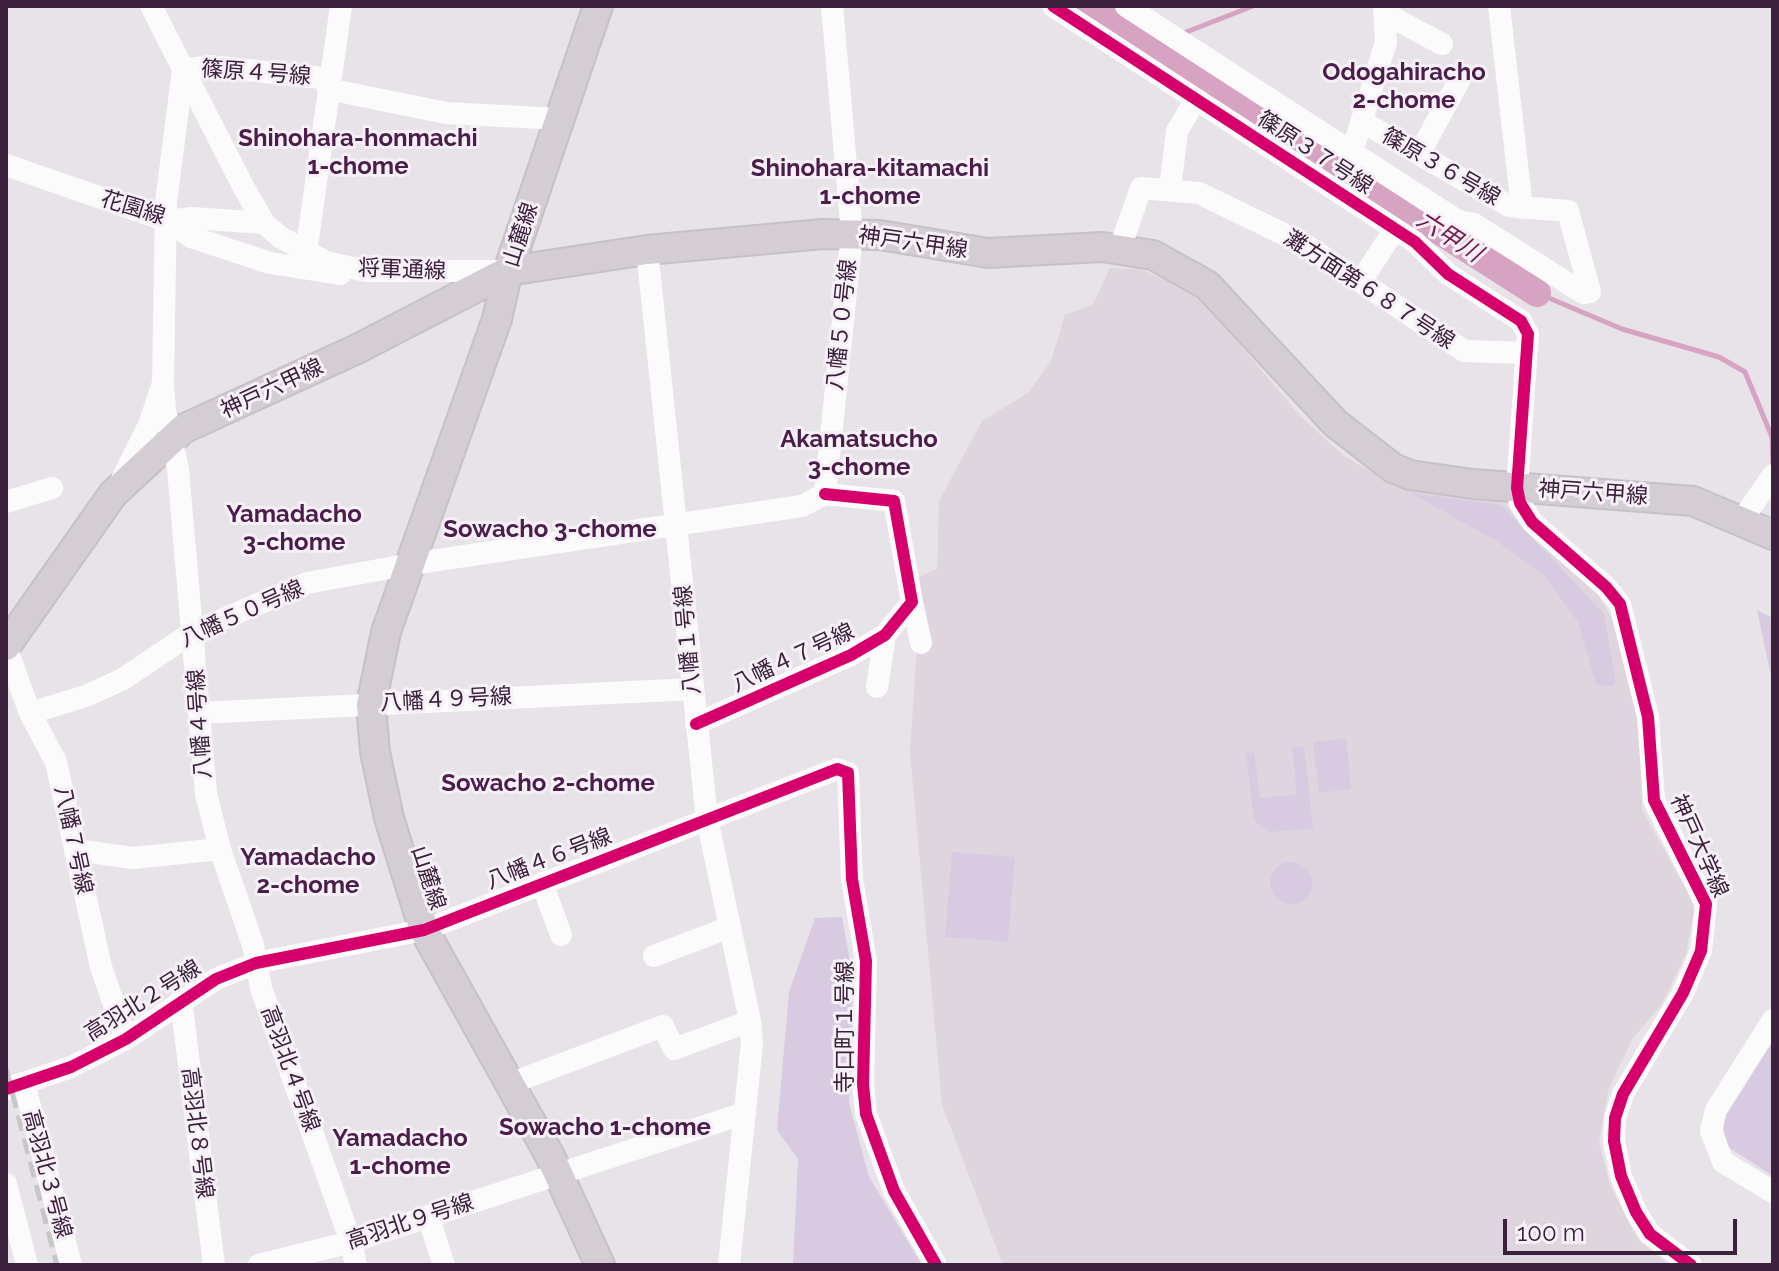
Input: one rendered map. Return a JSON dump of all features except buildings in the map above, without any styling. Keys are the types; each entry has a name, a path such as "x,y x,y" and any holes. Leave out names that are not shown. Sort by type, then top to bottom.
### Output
{"main road":[{"name":"山麓線","path":"598,6 508,271 497,319 382,648 371,705 375,752 389,818 424,930 559,1175 600,1265"},
{"name":"神戸六甲線","path":"6,646 113,494 172,438 508,271 647,250 852,234 988,253 1120,248 1169,262 1207,285 1335,423 1393,468 1437,480 1693,501 1773,535"}],"street":[{"name":"将軍通線","path":"151,6 264,223 306,253 358,270 508,271"},
{"path":"306,253 341,6"},
{"name":"八幡５０号線","path":"30,713 86,696 123,679 193,632 307,583 411,564 802,506 825,494 852,234 832,6"},
{"name":"篠原３７号線","path":"1053,6 1415,242 1448,274 1521,321 1528,334 1517,488"},
{"path":"1126,6 1352,152 1386,42 1385,10"},
{"path":"1499,7 1522,208"},
{"path":"1385,10 1442,44"},
{"name":"篠原４号線","path":"183,70 210,66 329,84 446,113 560,119"},
{"name":"八幡４号線","path":"183,70 173,124 166,202 165,411 172,438 193,632 206,794 256,963"},
{"path":"1419,154 1460,79"},
{"path":"1170,189 1177,131 1196,99"},
{"name":"篠原３６号線","path":"1352,152 1458,221 1474,224 1583,293 1590,292 1568,211 1509,206 1363,122"},
{"name":"花園線","path":"6,165 168,221 192,218 264,223"},
{"name":"灘方面第６８７号線","path":"1120,248 1141,188 1199,193 1304,244 1464,351 1526,353"},
{"path":"168,221 191,237 249,256 324,274 349,274 358,270"},
{"path":"249,256 267,244 269,234 264,223"},
{"path":"1361,281 1395,229"},
{"name":"八幡１号線","path":"647,250 707,819 752,1043 729,1265"},
{"name":"八幡４号線","path":"113,494 145,435 163,383"},
{"path":"1742,520 1773,475"},
{"path":"6,502 52,488"},
{"name":"神戸大学線","path":"1517,488 1525,514 1532,522 1606,587 1620,604 1648,717 1654,800 1706,904 1701,951 1683,993 1623,1094 1615,1118 1614,1141 1621,1176 1636,1212 1650,1234 1691,1265"},
{"path":"825,494 894,501 921,643"},
{"name":"八幡４７号線","path":"696,724 851,655 885,635 912,602"},
{"path":"877,687 885,635"},
{"name":"八幡７号線","path":"6,646 30,713 56,762 101,967 126,1039"},
{"name":"八幡４９号線","path":"199,713 693,689"},
{"name":"八幡４６号線","path":"256,963 424,930 837,769 848,773"},
{"name":"寺口町１号線","path":"848,773 852,879 866,961 863,1084 866,1114 894,1191 936,1265"},
{"path":"75,850 133,858 220,849"},
{"path":"542,883 561,935"},
{"path":"654,956 730,927"},
{"name":"高羽北２号線","path":"15,1086 71,1067 126,1039 216,979 256,963"},
{"name":"高羽北４号線","path":"256,963 261,988 351,1242 356,1265"},
{"name":"高羽北８号線","path":"181,1000 214,1265"},
{"path":"1773,1020 1716,1110 1711,1131 1723,1162 1773,1192"},
{"path":"509,1084 663,1026 674,1049 750,1021"},
{"name":"高羽北３号線","path":"15,1086 71,1265"},
{"name":"高羽北９号線","path":"259,1265 351,1242 745,1113"},
{"path":"6,1184 27,1265"},
{"path":"428,1216 444,1265"}],"shaded area":[{"path":"1110,268 1140,269 1187,290 1210,309 1300,416 1344,456 1389,482 1505,503 1525,531 1595,589 1612,619 1641,732 1642,810 1690,896 1694,910 1686,954 1662,1004 1633,1038 1609,1088 1599,1142 1610,1185 1638,1240 1669,1265 1003,1265 942,1105 910,752 917,646 912,580 937,569 939,501 982,421 1028,393 1051,361 1065,315 1093,304"},
{"path":"1411,493 1501,505 1604,614 1616,682 1611,687 1596,684 1578,622 1545,576 1498,542"},
{"path":"1757,610 1773,618 1773,686"},
{"path":"1346,738 1351,789 1319,793 1313,742"},
{"path":"1304,746 1313,829 1268,832 1254,820 1246,753 1254,752 1260,798 1297,794 1292,748"},
{"path":"952,852 1015,857 1008,942 945,937"},
{"path":"1291,862 1306,868 1312,883 1306,898 1291,904 1276,898 1270,883 1276,868"},
{"path":"842,917 853,978 849,1103 869,1177 922,1265 793,1265 798,1159 777,1130 789,992 815,918"},
{"path":"1773,1039 1773,1176 1728,1147 1723,1126 1726,1114"}],"waterway":[{"name":"六甲川","path":"1087,6 1537,293"},
{"path":"1184,33 1253,6"},
{"path":"1148,46 1167,40"},
{"name":"六甲川","path":"1537,293 1622,329 1719,357 1745,372 1772,437 1773,468"}],"railway":[{"path":"6,1069 57,1265"}],"cycle path":[{"path":"1053,6 1415,242 1448,274 1521,321 1528,334 1517,488 1520,503 1532,522 1606,587 1620,604 1648,717 1654,800 1706,904 1701,951 1683,993 1623,1094 1615,1118 1614,1141 1621,1176 1636,1212 1650,1234 1691,1265"},
{"path":"696,724 851,655 885,635 912,602 894,501 825,494"},
{"path":"6,1089 71,1067 126,1039 216,979 256,963 424,930 837,769 848,773 852,879 866,961 863,1084 866,1114 894,1191 936,1265"}],"district":[{"name":"Odogahiracho 2-chome","path":"1404,87"},
{"name":"Shinohara-honmachi 1-chome","path":"358,153"},
{"name":"Shinohara-kitamachi 1-chome","path":"870,183"},
{"name":"Akamatsucho 3-chome","path":"859,454"},
{"name":"Yamadacho 3-chome","path":"294,529"},
{"name":"Sowacho 3-chome","path":"550,530"},
{"name":"Sowacho 2-chome","path":"548,784"},
{"name":"Yamadacho 2-chome","path":"308,872"},
{"name":"Sowacho 1-chome","path":"605,1128"},
{"name":"Yamadacho 1-chome","path":"400,1153"}]}
